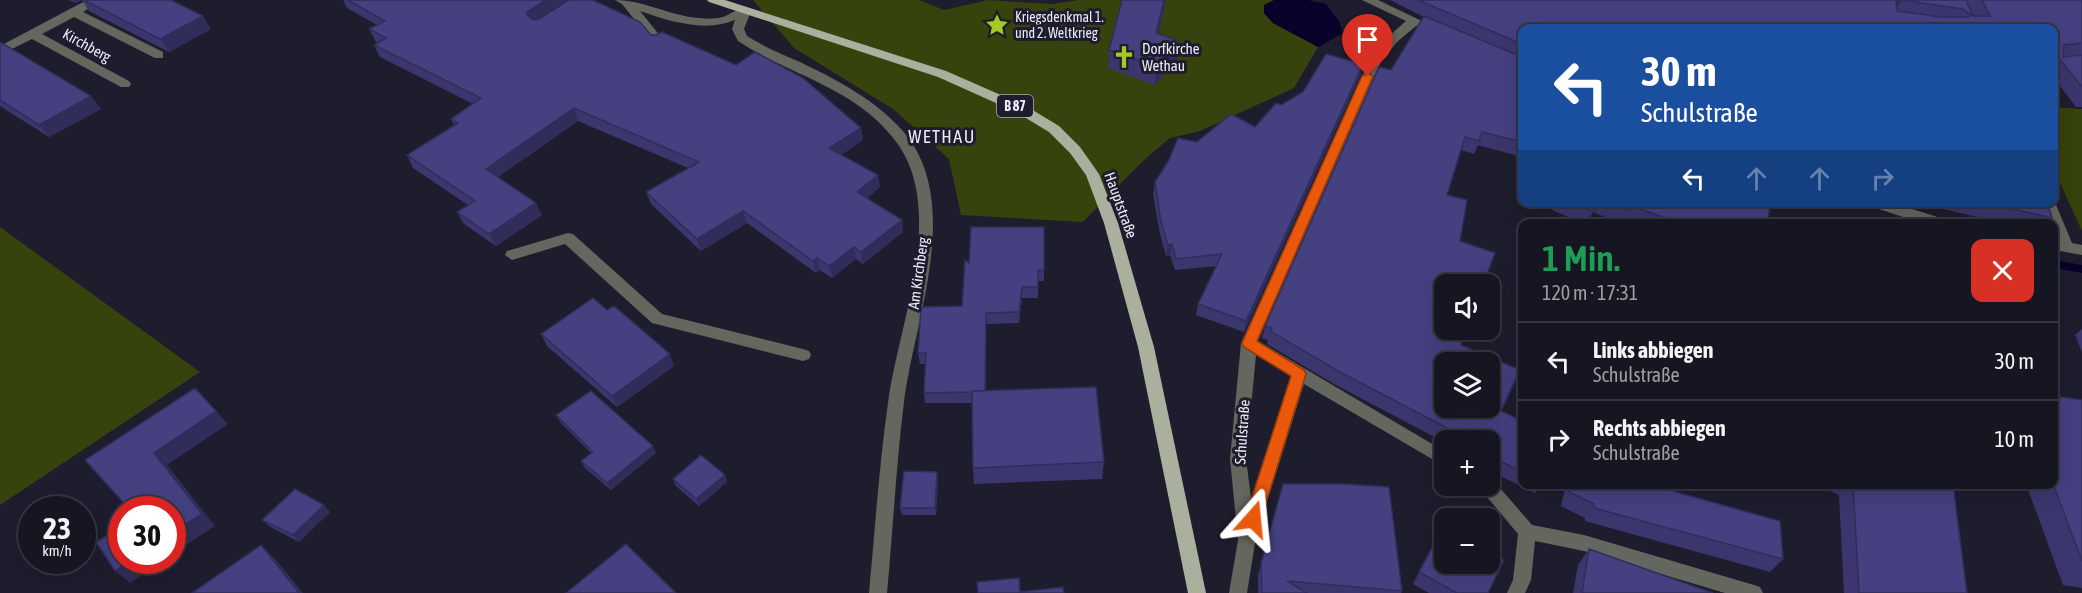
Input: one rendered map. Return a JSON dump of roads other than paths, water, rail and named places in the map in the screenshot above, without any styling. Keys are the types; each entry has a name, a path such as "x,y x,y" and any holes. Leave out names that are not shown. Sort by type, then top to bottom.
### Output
{"main road":[{"name":"Hauptstraße","path":"713,0 899,59 986,92 1054,129 1075,150 1092,174 1111,223 1146,347 1197,593"}],"street":[{"name":"Kirchberg","path":"0,51 96,0"},
{"path":"1368,0 1436,30"},
{"path":"624,1 664,14 706,22 723,21 745,11"},
{"path":"624,1 659,42"},
{"name":"Am Kirchberg","path":"745,11 738,29 742,38 867,104 894,131 913,157 924,192 924,246 896,400 878,593"},
{"path":"74,12 159,56"},
{"name":"Schulstraße","path":"1238,593 1247,540 1238,459 1249,343 1375,62 1393,39 1414,21"},
{"name":"Kirchberg","path":"33,34 125,84"},
{"path":"1888,207 1926,219"},
{"path":"2058,225 2068,248"},
{"path":"512,255 568,238 657,319 803,355"},
{"path":"1249,343 1434,453"},
{"path":"1247,540 1299,374"},
{"path":"1496,496 1527,532 1584,543 1754,593"},
{"path":"1516,593 1522,580 1527,532"}],"waterway":[{"path":"2058,265 2082,269"}],"place":[{"name":"Kriegsdenkmal 1. und 2. Weltkrieg","path":"997,25"},
{"name":"Dorfkirche Wethau","path":"1124,57"}],"district":[{"name":"WETHAU","path":"942,136"}]}
